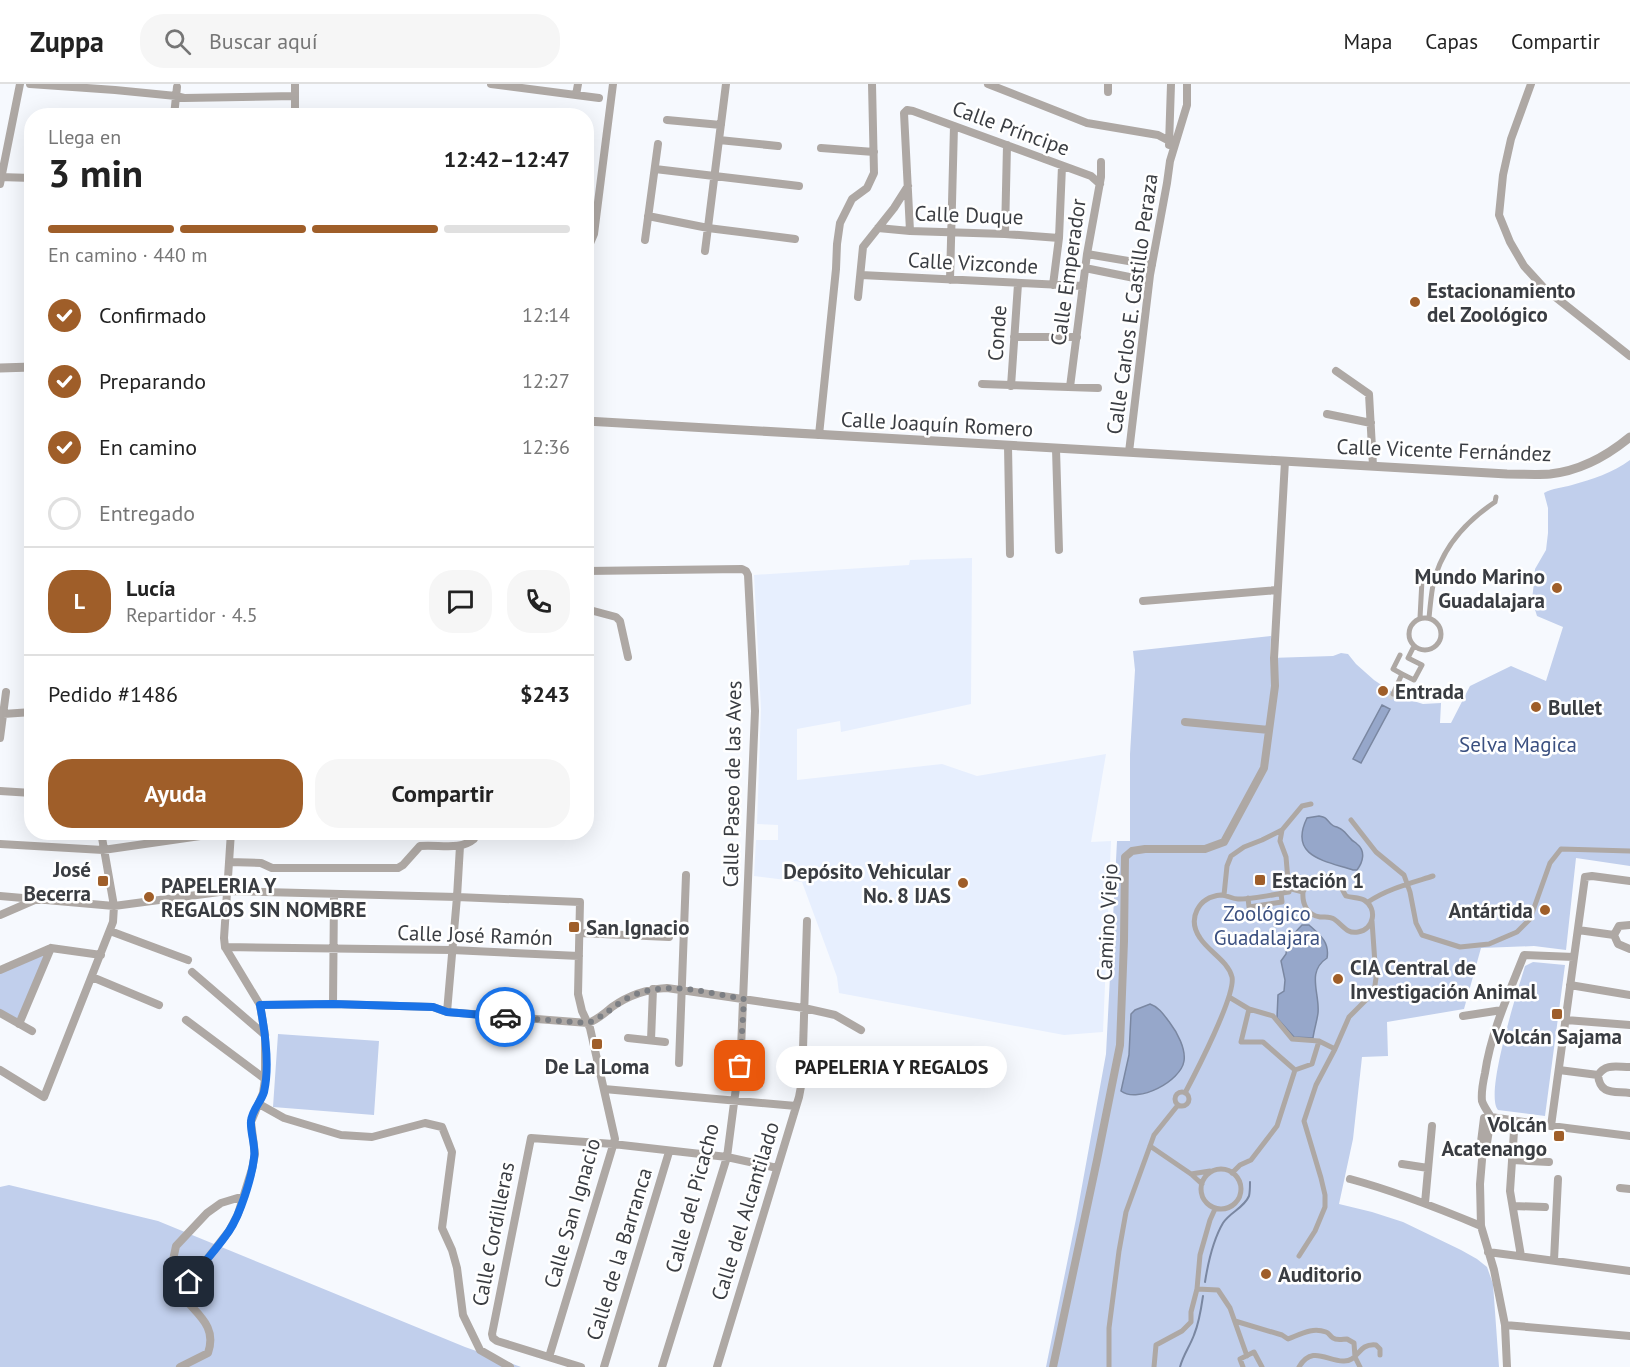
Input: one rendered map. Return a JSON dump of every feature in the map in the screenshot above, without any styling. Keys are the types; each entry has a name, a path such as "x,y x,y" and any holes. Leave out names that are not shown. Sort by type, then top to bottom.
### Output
{"street":[{"path":"0,184 20,84"},
{"path":"30,84 115,87 184,98 295,96"},
{"path":"295,84 295,108"},
{"path":"492,84 599,98"},
{"path":"576,95 578,84"},
{"path":"594,234 613,84"},
{"path":"705,251 726,84"},
{"path":"819,435 840,223 852,200 867,188 874,173 872,84"},
{"path":"988,84 1087,123 1158,135 1172,142"},
{"name":"Calle Carlos E. Castillo Peraza","path":"1129,452 1149,281 1170,161 1171,84"},
{"name":"Calle Carlos E. Castillo Peraza","path":"1172,142 1182,126 1187,105 1187,84"},
{"path":"1530,84 1511,139 1503,175 1499,215 1510,242 1524,266 1544,288 1630,356"},
{"path":"175,108 177,87"},
{"name":"Calle Príncipe","path":"909,185 904,113 907,110 1091,176 1100,184"},
{"path":"667,120 721,125"},
{"path":"950,280 954,126"},
{"path":"719,140 778,146"},
{"path":"645,240 658,144"},
{"path":"1005,234 1007,146"},
{"path":"820,148 874,152"},
{"name":"Calle Emperador","path":"1071,387 1087,254 1100,184 1101,162"},
{"path":"1053,285 1059,238 1062,166"},
{"path":"655,169 799,186"},
{"path":"0,177 24,178"},
{"path":"858,297 863,247 909,185"},
{"path":"909,185 910,231"},
{"path":"648,216 708,228 795,239"},
{"name":"Calle Duque","path":"878,228 1059,238"},
{"path":"1087,254 1152,265"},
{"path":"1125,276 1128,261"},
{"path":"1085,268 1149,281"},
{"name":"Calle Vizconde","path":"861,275 1083,286"},
{"name":"Conde","path":"1011,386 1018,284"},
{"path":"1014,337 1077,337"},
{"path":"0,368 24,367"},
{"path":"1336,371 1369,394 1373,466"},
{"path":"982,384 1098,388"},
{"path":"1327,414 1371,423"},
{"name":"Calle Joaquín Romero","path":"594,422 1285,461"},
{"name":"Calle Vicente Fernández","path":"1285,461 1507,474 1550,474 1587,464 1620,446 1630,437"},
{"path":"1008,446 1010,554"},
{"path":"1056,449 1059,550"},
{"name":"Camino Viejo","path":"1053,1367 1120,1045 1125,858 1132,851 1205,849 1224,842 1264,768 1275,686 1277,590 1285,461"},
{"path":"1429,618 1434,583 1444,556 1455,537 1475,517 1495,502 1496,497"},
{"name":"Calle Paseo de las Aves","path":"594,571 742,569 748,575 755,711 744,999"},
{"path":"1419,618 1422,580"},
{"path":"1143,601 1277,590"},
{"path":"594,611 616,617 620,621 628,657"},
{"path":"1419,618 1429,618 1440,628 1441,638 1436,646 1422,650 1414,646 1409,631 1411,625 1419,618"},
{"path":"1408,658 1414,646"},
{"path":"1392,651 1422,665 1414,680 1392,669 1400,655"},
{"path":"1393,694 1402,674"},
{"path":"0,738 6,692"},
{"path":"3,714 24,713"},
{"path":"1185,722 1269,729"},
{"path":"0,791 24,792"},
{"path":"1224,895 1227,866 1231,856 1244,847 1282,830 1302,806 1311,804"},
{"path":"1351,820 1376,852 1404,875 1416,923 1422,935 1460,948 1489,944 1517,932 1530,919 1550,863 1561,849 1630,851"},
{"path":"1185,1093 1204,1057 1229,996 1232,978 1224,964 1200,939 1194,928 1194,914 1200,904 1212,897 1224,895 1238,899 1289,892 1286,857 1280,841 1282,830"},
{"path":"0,1070 44,1097 113,922 114,906 102,840"},
{"path":"0,844 103,850 174,840"},
{"path":"184,1298 189,1282 229,1232 238,1214 255,1155 251,1122 266,1079 265,1035 260,1005 225,947 230,840"},
{"path":"229,862 261,864 272,868 398,868 420,846 460,846 473,840"},
{"path":"447,1012 458,897 460,846"},
{"path":"679,1063 686,875"},
{"path":"1368,902 1376,896 1433,876"},
{"path":"1299,1256 1315,1231 1325,1207 1321,1178 1304,1121 1316,1085 1349,1017 1374,992 1376,978 1372,911 1368,902 1362,898 1346,896 1336,882 1326,877 1312,880 1303,892 1304,903 1308,911 1314,915 1333,918 1349,932 1363,931 1371,921"},
{"path":"1551,1126 1585,877 1630,881"},
{"path":"1288,888 1303,892"},
{"path":"0,896 114,906 227,891 458,897"},
{"path":"1248,898 1249,907 1282,902 1281,893"},
{"path":"333,1004 334,894"},
{"name":"Calle San Ignacio","path":"458,897 580,902 578,994 582,1011 591,1028 615,1139 549,1357"},
{"path":"0,915 38,899"},
{"name":"Calle del Alcantilado","path":"717,1367 802,1081 807,921"},
{"path":"1614,935 1619,926 1630,925"},
{"path":"1578,930 1614,935"},
{"path":"110,931 188,960"},
{"path":"580,933 669,938"},
{"path":"1614,935 1618,944 1630,949"},
{"name":"Calle José Ramón","path":"225,947 452,950 579,956"},
{"path":"0,970 51,948 101,955"},
{"path":"20,1024 51,948"},
{"path":"1507,1367 1505,1325 1494,1270 1481,1226 1480,1184 1483,1148 1481,1142 1488,1116 1482,1099 1482,1090 1488,1054 1502,1010 1524,955 1574,957"},
{"path":"192,972 265,1035"},
{"path":"92,977 159,1005"},
{"path":"1570,985 1630,995"},
{"path":"651,1040 653,989"},
{"path":"260,1005 333,1004 433,1007 447,1012 588,1023 595,1021 623,1000 638,993 653,989 681,989 835,1015 861,1030"},
{"path":"1229,996 1249,1009 1273,1016 1292,1039 1319,1041 1335,1049"},
{"name":"Calle del Picacho","path":"662,1367 726,1157 741,1049 744,999"},
{"path":"1249,1009 1241,1042 1263,1042 1295,1070"},
{"path":"1463,1016 1502,1010"},
{"path":"0,1012 32,1031"},
{"path":"186,1020 266,1079"},
{"path":"1566,1020 1630,1024"},
{"path":"628,1038 665,1042"},
{"path":"1295,1070 1312,1064 1319,1041"},
{"path":"1630,1067 1605,1067 1598,1075 1602,1089 1630,1093"},
{"path":"1232,1173 1240,1165 1251,1160 1276,1126 1295,1070"},
{"path":"1559,1070 1598,1075"},
{"path":"604,1089 796,1106"},
{"path":"1178,1105 1176,1097 1181,1092 1185,1093"},
{"path":"1178,1105 1185,1106 1189,1102 1185,1093"},
{"path":"259,1104 284,1118 341,1135 372,1137 425,1123 442,1127 452,1152 442,1228 457,1268 464,1315 480,1350 510,1367"},
{"path":"1109,1367 1109,1328 1126,1212 1154,1135 1178,1105"},
{"path":"1488,1116 1630,1136"},
{"path":"1425,1203 1432,1126"},
{"path":"1514,1131 1510,1191 1521,1256"},
{"name":"Calle Cordilleras","path":"549,1357 497,1341 492,1334 531,1138 613,1144"},
{"path":"613,1144 726,1157 777,1168"},
{"path":"1150,1146 1202,1184"},
{"name":"Calle de la Barranca","path":"604,1367 669,1152"},
{"path":"1512,1160 1549,1162"},
{"path":"1402,1164 1428,1168"},
{"path":"1191,1174 1220,1170 1232,1173 1240,1182 1240,1195 1228,1208 1215,1209 1205,1202 1201,1190 1202,1184 1208,1174 1214,1171"},
{"path":"1350,1179 1425,1203 1481,1226"},
{"path":"1554,1260 1558,1179"},
{"path":"1620,1188 1630,1189"},
{"path":"180,1367 208,1353 212,1342 209,1328 178,1289 173,1260 176,1246 221,1203 244,1196"},
{"path":"1514,1206 1545,1207"},
{"path":"1154,1367 1156,1345 1182,1331 1191,1322 1200,1255 1215,1209"},
{"path":"1488,1252 1630,1271"},
{"path":"1197,1289 1218,1290 1230,1308 1247,1356"},
{"path":"1235,1321 1282,1335 1288,1339 1308,1331 1329,1333 1337,1340 1347,1339 1354,1343 1355,1357 1360,1367"},
{"path":"1505,1325 1630,1336"},
{"path":"1299,1367 1311,1356 1326,1356 1344,1361 1355,1357 1368,1344 1376,1345 1380,1349 1380,1355"},
{"path":"1244,1367 1240,1359 1254,1352 1262,1367"},
{"path":"549,1357 581,1367"}],"shaded area":[{"name":"Depósito Vehicular No. 8 IJAS","path":"972,558 971,704 841,732 840,721 797,729 797,780 942,764 977,776 1106,754 1091,842 1111,841 1103,1032 1064,1035 839,993 837,977 802,882 754,876 756,840 778,840 778,825 757,824 761,709 754,575 909,565 910,560"},
{"path":"1382,705 1390,709 1361,763 1353,759"},
{"path":"1319,816 1342,830 1360,847 1363,857 1357,870 1322,860 1306,849 1302,841 1302,831 1307,818"},
{"path":"1302,925 1309,925 1320,935 1327,947 1327,958 1315,976 1318,1013 1313,1038 1294,1037 1277,1018 1278,995 1284,991 1285,980 1281,961 1286,954 1288,940"},
{"path":"1150,1004 1161,1012 1175,1031 1182,1046 1184,1061 1181,1069 1167,1083 1138,1095 1128,1094 1121,1091 1129,1055 1131,1014"}],"green space":[{"name":"Zoológico Guadalajara","path":"1630,460 1630,866 1576,858 1566,950 1534,946 1481,948 1464,1009 1387,1022 1388,1056 1362,1057 1353,1139 1339,1204 1403,1222 1461,1250 1487,1267 1493,1284 1499,1367 1046,1367 1106,1054 1117,841 1130,841 1130,754 1135,670 1133,651 1271,636 1270,658 1348,654 1374,680 1398,696 1423,704 1441,703 1440,723 1451,723 1470,686 1511,666 1546,681 1563,627 1537,616 1532,600 1535,569 1546,550 1548,533 1548,508 1544,493 1602,475"},
{"path":"48,950 19,1021 0,1011 0,972"},
{"path":"1533,962 1565,965 1545,1116 1498,1110 1495,1100 1495,1084 1510,1018 1525,966"},
{"path":"278,1034 379,1041 374,1115 273,1107"},
{"path":"9,1185 158,1221 465,1347 521,1367 0,1367 0,1187"}],"waterway":[{"path":"1205,1282 1211,1252 1219,1230 1226,1219 1247,1200 1250,1182"},
{"path":"1180,1367 1196,1330 1203,1296"}],"tunnel":[{"path":"1390,699 1393,694"}],"way so far":[{"path":"505,1017 588,1023 595,1021 623,1000 653,989 681,989 744,999 740,1066"}],"place":[{"name":"Estacionamiento del Zoológico","path":"1415,302"},
{"name":"Mundo Marino Guadalajara","path":"1557,588"},
{"name":"Entrada","path":"1383,691"},
{"name":"Bullet","path":"1536,707"},
{"name":"Estación 1","path":"1260,880"},
{"name":"José Becerra","path":"103,881"},
{"name":"Depósito Vehicular No. 8 IJAS","path":"963,883"},
{"name":"PAPELERIA Y REGALOS SIN NOMBRE","path":"149,897"},
{"name":"Antártida","path":"1545,910"},
{"name":"San Ignacio","path":"574,927"},
{"name":"CIA Central de Investigación Animal","path":"1338,979"},
{"name":"Volcán Sajama","path":"1557,1014"},
{"name":"De La Loma","path":"597,1044"},
{"name":"PAPELERIA Y REGALOS","path":"740,1066"},
{"name":"Volcán Acatenango","path":"1559,1136"},
{"name":"Auditorio","path":"1266,1274"}],"route":[{"path":"189,1282 229,1232 238,1214 252,1169 255,1155 251,1122 266,1079 265,1035 260,1005 333,1004 433,1007 447,1012 505,1017"}],"park label":[{"name":"Selva Magica","path":"1518,744"}]}
